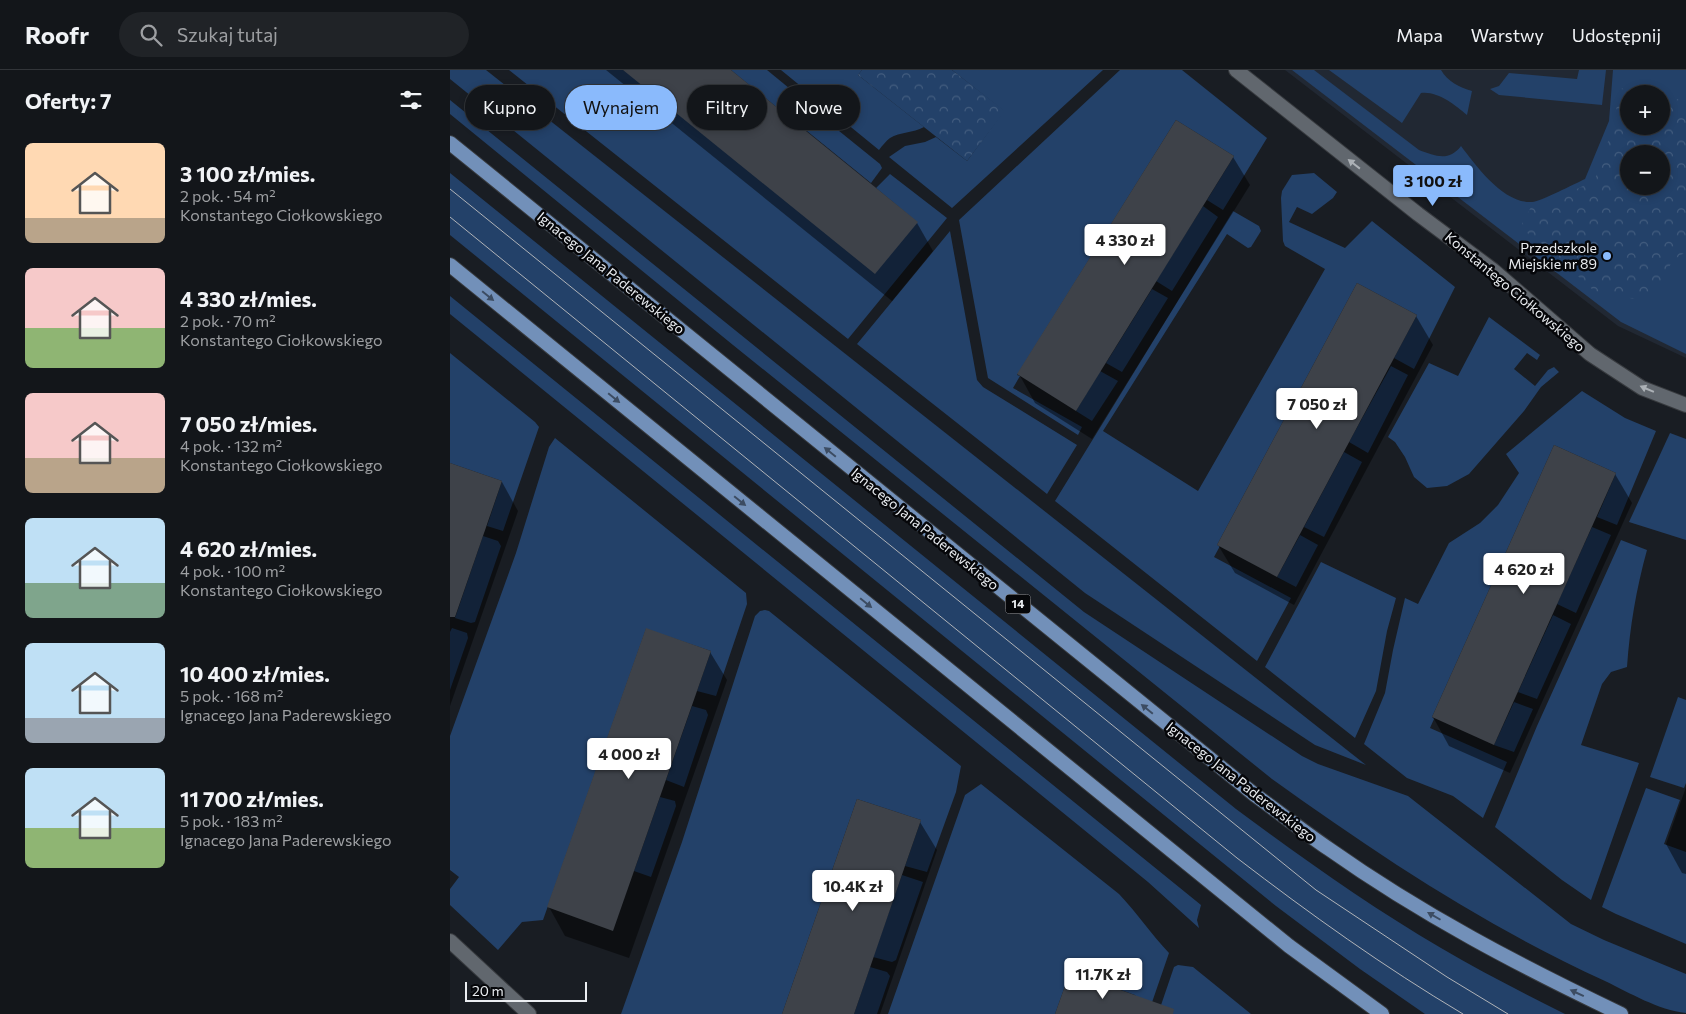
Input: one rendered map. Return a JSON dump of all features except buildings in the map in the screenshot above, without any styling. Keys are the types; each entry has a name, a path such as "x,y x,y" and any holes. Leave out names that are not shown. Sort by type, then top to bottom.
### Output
{"main road":[{"name":"Ignacego Jana Paderewskiego","path":"450,143 1140,704 1255,795 1329,850 1405,899 1478,942 1557,984 1621,1014"},
{"path":"450,265 1289,946 1382,1014"}],"street":[{"name":"Konstantego Ciołkowskiego","path":"1236,70 1410,208 1493,270 1590,354 1642,388 1686,405"},
{"path":"450,941 529,1014"}],"shaded area":[{"name":"Przedszkole Miejskie nr 89","path":"1285,70 1686,70 1686,358 1618,326"}],"green space":[{"path":"450,70 486,70 505,85 465,85 465,91 450,79"},
{"path":"509,70 623,70 652,85 565,85 565,114 555,107 555,85 528,85"},
{"path":"731,70 767,70 785,85 777,85 777,108 767,99 767,85 749,85"},
{"path":"781,70 862,70 858,75 924,127 890,138 879,150 854,130 860,130 860,85 799,85"},
{"path":"862,70 952,70 1005,111 967,161 858,75"},
{"path":"952,70 1103,70 952,208 889,157 905,146 925,142 936,137 967,161 1004,111"},
{"path":"1120,70 1182,70 1267,138 1223,210 1207,200 1234,156 1176,120 1017,375 1020,376 1013,388 1082,427 1078,435 988,378 959,220"},
{"path":"1292,70 1314,70 1419,150 1436,156 1447,156 1461,146 1483,173 1501,190 1511,197 1532,202 1550,196 1585,179 1609,121 1613,70 1686,70 1686,354 1621,322"},
{"path":"1329,70 1441,70 1454,83 1472,91 1467,115 1440,96 1421,93 1402,123"},
{"path":"1579,70 1606,70 1602,105 1499,95 1490,89 1499,86 1509,73 1577,79"},
{"path":"1620,88 1620,135 1670,135 1670,98 1686,101 1686,252 1673,260 1655,293 1645,301 1594,291 1531,237 1521,226 1532,205 1552,201 1595,179 1613,127"},
{"path":"677,98 687,103 687,130 739,130 917,222 876,188 890,174 947,218 848,339 585,130 677,130"},
{"path":"450,100 465,112 465,126 450,114"},
{"path":"555,124 1366,765 1315,745 1085,593 513,130 555,130"},
{"path":"470,130 487,130 1084,612 1302,756 1318,764 1408,796 1571,924 1604,940 1686,974 1686,1013 1655,1005 1634,996 1561,960 1475,913 1352,835 1272,779 733,345"},
{"path":"806,130 838,130 880,164 882,168 871,183"},
{"path":"450,173 1236,809 1336,881 1414,932 1471,965 1565,1014 1425,1014 1360,969 1276,906 450,235"},
{"path":"1314,173 1337,192 1333,198 1312,214 1297,207 1289,222 1345,248 1372,221 1455,287 1414,369 1394,358 1417,315 1357,283 1217,545 1220,546 1214,557 1291,598 1257,661 1055,501 1233,211 1259,226 1261,231 1251,247 1248,248 1227,234 1103,431 1198,491 1325,269 1285,246 1283,241 1282,191 1292,175"},
{"path":"1203,206 1218,217 1172,291 1156,281"},
{"path":"950,231 977,380 983,387 1077,445 1047,494 857,344"},
{"path":"1152,289 1168,298 1122,372 1106,363"},
{"path":"450,296 1201,905 1197,920 1199,928 1148,882 450,314"},
{"path":"1489,317 1540,355 1537,360 1527,353 1514,369 1535,386 1548,370 1554,367 1559,372 1541,387 1524,411 1469,474 1447,486 1427,488 1414,477 1405,457 1395,442 1388,437 1429,363 1458,376"},
{"path":"450,353 539,427 503,531 487,526 502,481 450,463"},
{"path":"1391,366 1408,375 1368,453 1349,442"},
{"path":"1100,371 1118,381 1092,421 1076,411"},
{"path":"1582,391 1625,418 1656,431 1617,525 1597,517 1616,473 1554,445 1432,717 1434,719 1430,728 1507,762 1483,818 1453,796 1407,778 1364,744 1385,693 1405,598 1418,604 1449,543 1480,523 1498,505 1519,473 1506,454"},
{"path":"1670,433 1686,439 1686,540 1629,522"},
{"path":"555,438 746,593 747,604 716,696 697,691 711,651 646,629 543,920 522,922 498,950 450,905 450,889 459,877 450,870 450,736 516,553 549,447"},
{"path":"1344,452 1362,462 1324,537 1304,527"},
{"path":"1592,527 1611,535 1576,613 1557,604"},
{"path":"1300,535 1318,545 1296,587 1277,577"},
{"path":"483,536 498,541 501,546 475,622 471,623 455,618"},
{"path":"1621,540 1647,550 1634,608 1627,667 1611,672 1602,684 1581,745 1639,763 1591,900 1562,880 1495,827 1537,726"},
{"path":"1321,562 1396,598 1387,631 1376,691 1355,738 1265,667"},
{"path":"760,611 769,611 961,766 956,792 927,872 905,866 921,820 857,799 782,1014 621,1014 682,842 755,616"},
{"path":"1553,615 1571,624 1537,699 1518,692"},
{"path":"452,628 467,633 468,638 450,690 450,632"},
{"path":"1678,697 1686,700 1686,783 1684,788 1650,777"},
{"path":"1514,702 1533,709 1514,752 1494,745"},
{"path":"692,706 706,710 708,715 684,787 666,780"},
{"path":"981,784 1119,894 1169,953 1148,1014 1135,995 1070,972 1055,1014 888,1014 965,795"},
{"path":"1646,788 1680,800 1664,844 1686,852 1686,944 1602,907"},
{"path":"660,797 675,801 676,806 651,877 634,871"},
{"path":"902,875 923,882 896,960 892,962 873,957"},
{"path":"1178,965 1193,967 1251,1014 1158,1014 1174,967"},
{"path":"870,967 887,972 890,976 877,1014 854,1014"}],"tram line":[{"path":"450,189 1316,890 1447,977 1508,1014"},
{"path":"450,217 1237,858 1348,939 1405,978 1463,1014"}],"place":[{"name":"Przedszkole Miejskie nr 89","path":"1607,256"}]}
